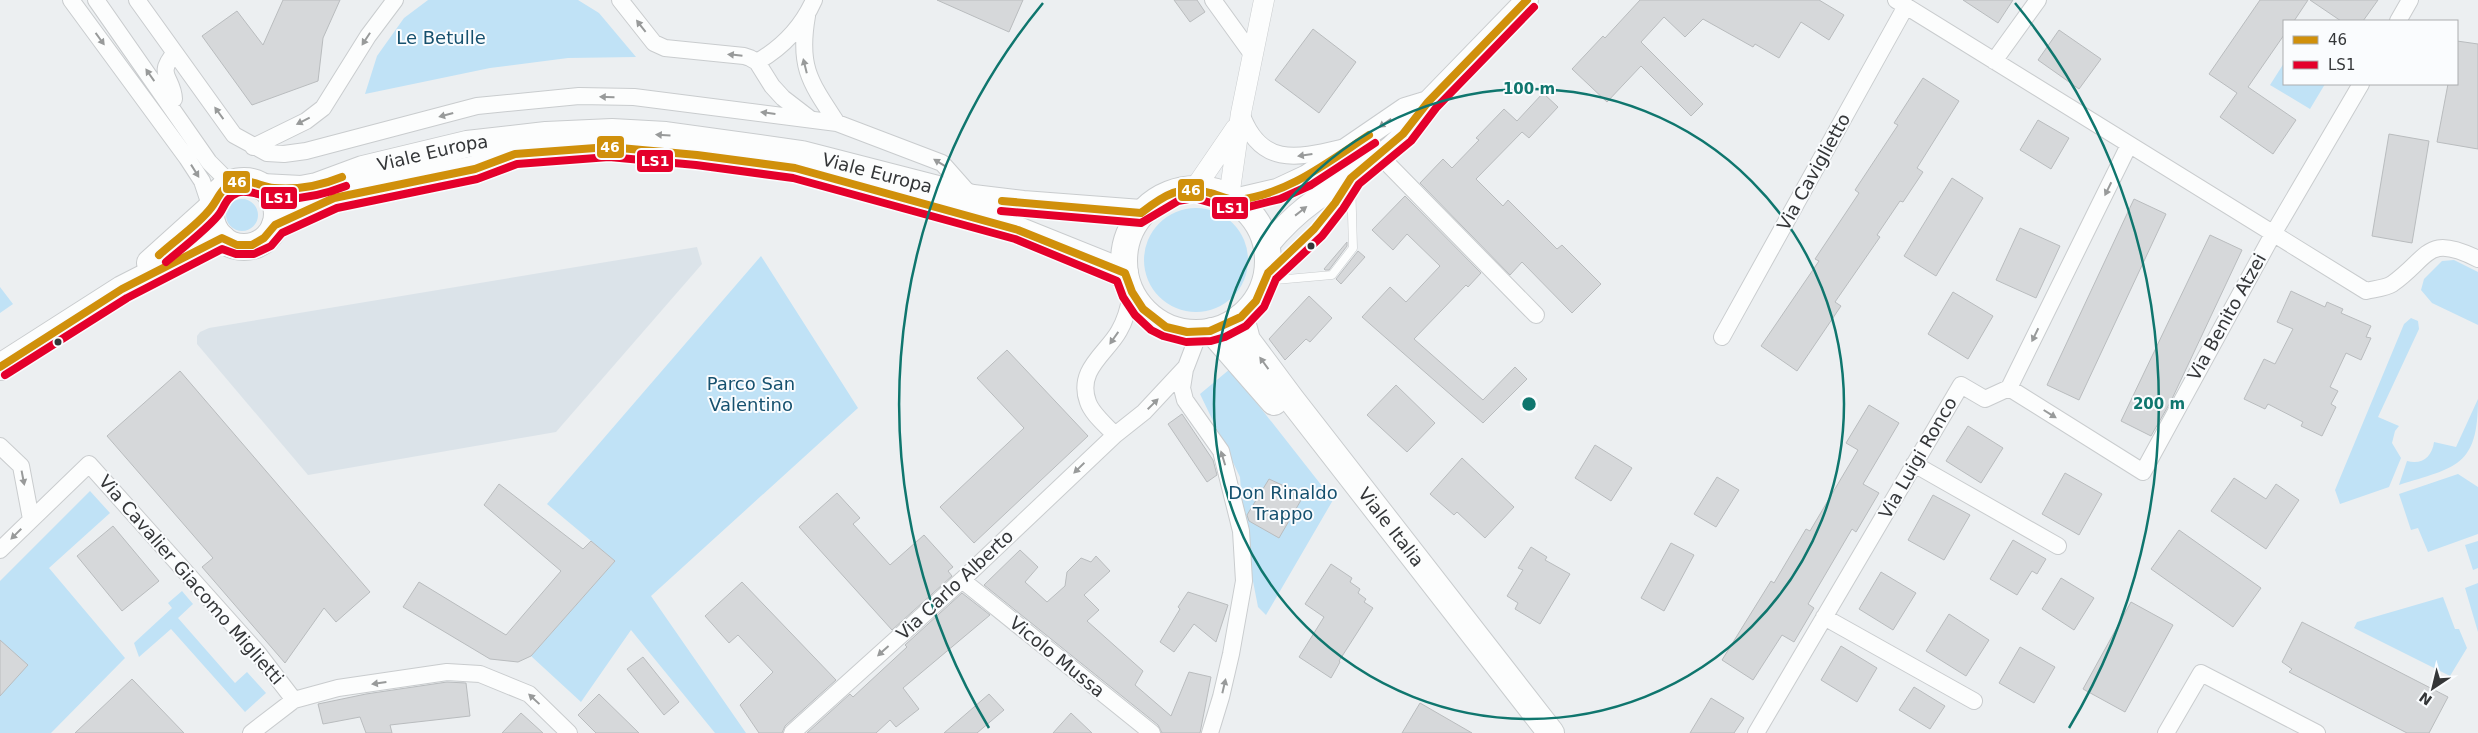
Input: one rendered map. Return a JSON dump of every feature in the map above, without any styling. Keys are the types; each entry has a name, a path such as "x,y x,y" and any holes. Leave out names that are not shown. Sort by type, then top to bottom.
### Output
{"main road":[{"path":"1267,246 1289,220 1380,156 1419,120 1428,102 1527,0"},
{"path":"1232,198 1257,223 1267,246 1266,278 1256,301 1241,317 1227,326 1205,332 1178,330 1160,323 1144,310 1128,284 1124,252 1130,231 1141,213 1157,200 1169,194 1195,188 1232,198 1278,190 1308,176 1405,109 1428,102"},
{"name":"Viale Europa","path":"262,187 301,189 317,186 363,169 467,144 546,135 612,132 666,134 802,154 974,198 1023,204 1141,213"},
{"name":"Viale Europa","path":"275,225 334,198 474,169 515,154 609,147 696,155 795,168 821,174 1018,230 1128,284"},
{"path":"122,289 211,208 219,193 231,184 252,182 262,187 270,194 277,214 275,225 262,242 252,246 241,247 222,238 211,219 211,208"},
{"path":"0,367 122,289 222,238"},
{"name":"Viale Italia","path":"1241,317 1247,340 1285,391 1551,733"},
{"name":"Viale Italia","path":"1205,332 1280,408 1536,733"}],"street":[{"path":"71,0 187,158 202,181 211,208"},
{"path":"96,0 209,162 231,184"},
{"path":"137,0 234,135 267,153 284,154 306,151 477,106 579,96 634,97 809,118 837,124 942,162 974,198"},
{"path":"253,146 306,121 323,108 368,36 395,0"},
{"path":"620,0 654,43 665,48 744,56 757,62 772,86 783,98 809,118"},
{"path":"814,0 807,16 803,39 803,59 808,74 837,124"},
{"path":"1213,0 1252,54"},
{"path":"1232,198 1240,117 1264,0"},
{"path":"1994,61 2038,0"},
{"path":"2399,20 2410,0"},
{"name":"Via Caviglietto","path":"1722,337 1901,3 2129,145"},
{"path":"757,62 776,52 807,16"},
{"path":"175,53 169,60 165,73 174,94 175,111"},
{"path":"2273,234 2360,85"},
{"path":"1240,117 1248,132 1256,141 1266,149 1281,154 1298,156 1353,145"},
{"path":"1195,188 1240,117"},
{"path":"2009,388 2129,145"},
{"name":"Via Benito Atzei","path":"2129,145 2366,291 2390,285 2432,248 2455,248 2476,256"},
{"path":"1380,156 1536,315"},
{"name":"Via Benito Atzei","path":"2009,388 2143,472 2273,234"},
{"path":"1115,435 1093,411 1087,401 1086,384 1095,359 1120,331 1128,312 1128,284"},
{"name":"Via Carlo Alberto","path":"792,733 962,580 1115,435 1144,412 1186,366 1205,332"},
{"path":"1186,366 1182,388 1185,400 1221,451 1241,531 1244,581 1231,654 1210,733"},
{"name":"Via Luigi Ronco","path":"1756,733 1961,385 1985,398 2009,388"},
{"path":"0,446 21,466 31,519"},
{"name":"Via Cavalier Giacomo Miglietti","path":"0,550 89,464 258,653 294,700"},
{"path":"1914,464 2058,546"},
{"name":"Vicolo Mussa","path":"962,580 1152,733"},
{"path":"1824,617 1974,700"},
{"path":"252,733 294,700 338,688 447,672 480,674 529,694 569,733"},
{"path":"2166,733 2201,673 2317,733"}],"lane":[{"path":"1266,278 1310,234 1332,207 1351,177"},
{"path":"1266,278 1332,276 1354,248 1351,177"}],"shaded area":[{"path":"697,247 702,264 556,432 308,475 197,344 197,336 200,332 209,328"}],"green space":[{"name":"Le Betulle","path":"428,0 578,0 599,13 636,57 568,58 490,68 365,94 377,56 404,18"},
{"path":"2283,65 2283,85 2324,85 2310,109 2270,85"},
{"path":"242,199 254,203 258,215 254,227 242,231 230,227 226,215 230,203"},
{"path":"1196,208 1216,212 1233,223 1244,240 1248,260 1244,280 1233,297 1216,308 1196,312 1176,308 1159,297 1148,280 1144,260 1148,240 1159,223 1176,212"},
{"name":"Parco San Valentino","path":"761,256 858,408 651,596 746,733 715,733 631,630 581,702 531,656 615,561 547,504"},
{"path":"2454,260 2478,272 2478,325 2432,303 2421,290 2424,279 2442,261"},
{"path":"0,287 13,304 0,313"},
{"path":"2411,318 2418,321 2419,329 2378,417 2399,426 2395,431 2392,443 2401,458 2389,487 2340,504 2335,490 2404,324"},
{"name":"Don Rinaldo Trappo","path":"1230,369 1333,500 1266,615 1258,607 1245,540 1240,477 1200,394"},
{"path":"2478,399 2474,439 2460,461 2435,474 2399,485 2407,461 2417,462 2425,459 2429,456 2434,442 2456,447"},
{"path":"2458,474 2478,487 2478,534 2428,552 2418,528 2411,530 2399,494"},
{"path":"90,491 110,513 49,568 125,658 51,733 0,733 0,581"},
{"path":"2478,541 2478,568 2473,570 2465,545"},
{"path":"2478,583 2478,632 2465,588"},
{"path":"182,591 193,604 178,618 235,683 247,672 266,693 245,712 171,629 139,657 134,643 172,608 168,603"},
{"path":"2443,597 2455,629 2459,629 2467,648 2450,676 2354,628 2357,622"}],"building":[{"path":"283,0 340,0 323,38 318,81 252,105 202,36 237,11 263,45"},
{"path":"937,0 1023,0 1009,32"},
{"path":"1174,0 1197,0 1205,12 1190,22"},
{"path":"1640,0 1819,0 1844,15 1829,40 1801,22 1779,58 1755,44 1753,47 1703,19 1685,37 1664,17 1641,42 1703,104 1691,116 1641,66 1607,102 1572,69 1603,36 1605,38"},
{"path":"1963,0 2013,0 1998,23"},
{"path":"2260,0 2308,0 2295,20 2283,20 2283,36 2248,87 2296,120 2273,154 2220,117 2237,93 2209,74"},
{"path":"2310,0 2378,0 2364,20 2340,20"},
{"path":"1313,29 1356,62 1319,113 1275,80"},
{"path":"2059,30 2101,59 2079,89 2038,60"},
{"path":"2458,41 2478,44 2478,149 2437,142 2448,85 2458,85"},
{"path":"1923,78 1959,101 1917,168 1923,172 1903,202 1900,201 1877,235 1880,237 1835,302 1841,306 1797,371 1761,346 1819,261 1815,259 1859,193 1855,190 1898,125 1894,123"},
{"path":"1543,93 1558,107 1529,138 1522,132 1476,179 1503,206 1508,200 1557,249 1562,245 1601,284 1572,313 1522,262 1510,275 1420,183 1443,159 1452,168 1479,140 1476,138 1504,109 1517,121"},
{"path":"2038,120 2069,138 2051,169 2020,150"},
{"path":"2389,134 2429,141 2412,243 2372,236"},
{"path":"1952,178 1983,198 1936,276 1904,256"},
{"path":"1405,196 1481,273 1468,287 1466,285 1414,339 1483,400 1515,367 1527,379 1483,423 1362,317 1390,287 1406,302 1440,266 1407,234 1393,250 1372,230"},
{"path":"2134,199 2166,214 2079,400 2047,385"},
{"path":"2020,228 2060,246 2036,298 1996,280"},
{"path":"2210,235 2242,250 2171,401 2151,436 2121,421"},
{"path":"1347,242 1347,246 1329,270 1325,270 1324,269"},
{"path":"1358,251 1365,257 1341,284 1336,279"},
{"path":"2291,291 2325,307 2327,302 2343,309 2341,313 2371,326 2366,337 2371,338 2361,360 2346,353 2330,387 2338,391 2331,404 2336,407 2322,436 2301,426 2303,422 2268,404 2265,409 2244,399 2264,359 2275,364 2293,329 2277,322"},
{"path":"1953,292 1993,316 1968,359 1928,334"},
{"path":"1309,296 1332,318 1310,342 1306,339 1285,360 1269,339"},
{"path":"1007,350 1088,436 974,543 940,507 1024,428 977,378"},
{"path":"180,371 370,592 336,622 324,608 285,663 202,567 213,558 107,436"},
{"path":"1396,385 1435,423 1407,452 1367,415"},
{"path":"1869,405 1899,423 1863,484 1879,493 1856,532 1852,529 1808,604 1814,608 1794,642 1782,635 1753,680 1722,660 1771,581 1774,583 1806,529 1810,531 1858,450 1846,443"},
{"path":"1182,414 1213,460 1217,475 1207,482 1168,424"},
{"path":"1968,426 2003,448 1981,483 1946,461"},
{"path":"1595,445 1632,468 1611,501 1575,478"},
{"path":"1462,458 1514,507 1485,538 1457,512 1454,515 1430,494"},
{"path":"2065,473 2102,494 2079,535 2042,514"},
{"path":"1717,477 1739,490 1716,527 1694,514"},
{"path":"2234,478 2266,499 2276,484 2299,500 2266,549 2211,511"},
{"path":"1269,479 1304,495 1279,538 1249,521 1247,515"},
{"path":"499,484 583,549 591,541 615,561 531,656 518,662 490,659 403,607 419,582 506,635 561,571 484,505"},
{"path":"837,493 860,518 853,524 890,565 924,535 953,567 948,571 952,576 892,630 799,527"},
{"path":"1933,495 1970,515 1944,560 1908,540"},
{"path":"113,526 159,581 122,611 77,556"},
{"path":"2179,530 2261,588 2233,627 2151,569"},
{"path":"2013,540 2046,559 2037,574 2032,571 2017,595 1990,579"},
{"path":"1671,543 1694,555 1664,611 1641,598"},
{"path":"1531,547 1547,557 1545,560 1570,574 1540,624 1515,609 1518,603 1507,596 1523,570 1518,568"},
{"path":"1020,550 1038,567 1025,582 1047,602 1065,586 1067,572 1081,558 1091,562 1096,556 1110,571 1084,595 1099,610 1087,621 1143,671 1135,685 1171,716 1189,672 1211,677 1200,733 1162,733 1158,725 984,585"},
{"path":"1331,564 1352,578 1350,582 1360,589 1358,593 1366,599 1364,602 1373,608 1339,661 1331,678 1299,657 1324,617 1305,604"},
{"path":"1881,572 1916,593 1893,630 1859,609"},
{"path":"2061,578 2094,598 2074,630 2042,609"},
{"path":"742,582 836,680 785,726 782,733 759,733 740,705 773,672 738,635 729,643 705,616"},
{"path":"1188,592 1228,605 1216,642 1194,624 1174,652 1160,642"},
{"path":"962,593 990,615 903,688 919,709 896,727 890,720 876,733 807,733 850,694 853,697 907,647 905,645"},
{"path":"2131,602 2173,625 2125,712 2083,689"},
{"path":"1949,614 1989,640 1966,676 1926,651"},
{"path":"2302,622 2448,697 2429,733 2407,733 2289,672 2292,669 2282,662"},
{"path":"0,640 28,665 0,696"},
{"path":"1841,646 1877,668 1857,702 1821,680"},
{"path":"2020,647 2055,667 2034,703 1999,683"},
{"path":"643,657 679,702 664,715 627,669"},
{"path":"132,679 184,733 75,733"},
{"path":"447,682 466,683 470,716 390,725 392,733 366,733 360,717 323,724 318,704 366,694"},
{"path":"1914,687 1945,706 1930,729 1899,710"},
{"path":"599,694 639,733 596,733 578,715"},
{"path":"989,694 1004,710 977,733 944,733"},
{"path":"1711,698 1744,718 1734,733 1690,733"},
{"path":"1420,703 1472,733 1402,733"},
{"path":"521,713 543,733 502,733"},
{"path":"1071,713 1092,733 1053,733"}],"transit line":[{"name":"46","path":"0,367 122,289 222,238 237,245 252,245 264,238 275,225 334,198 475,169 515,154 609,147 697,155 795,168 1018,230 1125,273 1132,292 1143,309 1166,327 1187,332 1210,331 1241,317 1256,301 1268,273 1314,229 1335,203 1351,178 1403,134 1428,102 1527,0"},
{"name":"LS1","path":"5,375 127,298 222,249 236,254 254,254 271,246 282,233 337,208 477,179 517,164 609,157 696,165 793,178 1015,239 1117,281 1123,297 1135,315 1151,330 1163,336 1186,342 1211,341 1225,337 1246,326 1264,307 1276,279 1322,236 1359,184 1411,141 1436,108 1534,7"},
{"name":"46","path":"1002,201 1141,213 1165,196 1181,191 1200,191 1233,200 1255,197 1273,192 1306,176 1369,135"},
{"name":"LS1","path":"1001,211 1141,223 1178,201 1194,198 1236,210 1280,199 1311,185 1375,143"},
{"name":"46","path":"159,255 199,221 223,191 233,183 244,181 269,187 300,188 342,177"},
{"name":"LS1","path":"166,262 210,225 229,199 237,193 251,192 273,198 296,198 321,194 346,186"}]}
